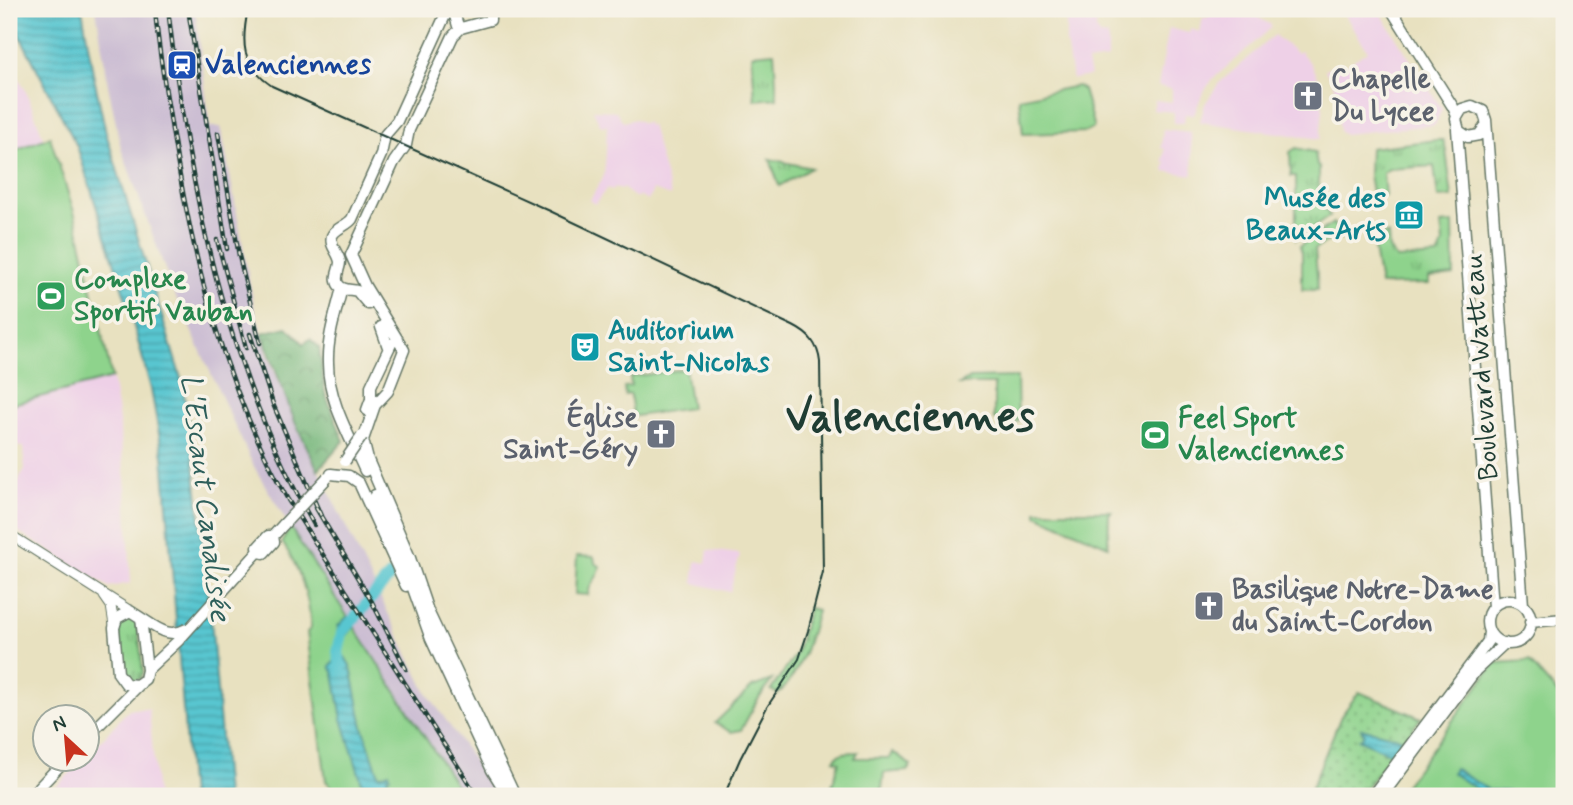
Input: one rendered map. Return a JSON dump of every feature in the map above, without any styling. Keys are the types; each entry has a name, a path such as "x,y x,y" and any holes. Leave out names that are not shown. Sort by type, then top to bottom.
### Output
{"main road":[{"path":"451,9 461,28"},
{"path":"388,347 385,335 366,300 336,278 340,261 331,240 335,232 352,219 384,145 384,135 391,129 451,9"},
{"path":"106,715 169,651 258,552 264,552 274,541 273,536 343,460 360,435 376,403 388,391 404,355 404,348 351,258 400,152 407,145 407,137 453,36 461,28 490,20 490,9"},
{"path":"1391,9 1453,107 1457,116 1457,129 1462,134 1473,137 1482,133 1486,125 1485,116 1474,106 1465,107 1458,103 1398,9"},
{"path":"1457,116 1465,107"},
{"name":"Boulevard Watteau","path":"1486,125 1523,605"},
{"path":"391,129 400,130 407,137"},
{"name":"Boulevard Watteau","path":"1457,129 1493,607"},
{"path":"384,145 391,152 400,152"},
{"path":"341,228 354,233 356,243"},
{"path":"348,288 359,284 361,277"},
{"path":"348,288 329,346 331,386 485,755 508,796"},
{"path":"400,344 393,343 388,347 371,387 371,400 360,435 410,558 426,616"},
{"path":"372,390 378,396 383,395"},
{"path":"329,476 349,476 359,483 395,565 426,616 515,796"},
{"path":"1372,796 1481,652 1488,641 1488,618 1493,607 1508,600 1523,605 1528,613 1529,629 1523,638 1515,643 1505,643 1489,631"},
{"path":"102,720 118,699 114,625 121,614 137,615 167,634 180,633 189,627"},
{"path":"118,673 121,680 137,685 145,676 137,615"},
{"path":"1530,622 1564,619"},
{"path":"1382,796 1472,676 1505,643"},
{"path":"31,796 52,774"}],"street":[{"path":"9,534 137,615"},
{"path":"103,594 111,606 114,625"}],"shaded area":[{"path":"96,9 195,9 210,127 221,127 254,306 268,355 295,422 426,691 498,796 463,796 254,467 173,291 121,148"},
{"path":"1071,9 1098,9 1096,29 1099,35 1108,36 1108,59 1087,62 1090,76 1072,79 1066,42 1066,22"},
{"path":"1217,9 1244,9 1271,25 1271,28 1214,78 1203,92 1194,115 1185,114 1184,123 1174,123 1174,112 1153,110 1155,100 1172,102 1172,89 1158,86 1169,28 1189,33 1191,29 1200,32 1203,17 1207,18 1209,13 1214,15"},
{"path":"1341,9 1378,9 1442,109 1435,125 1344,134 1340,132 1334,85 1325,70 1336,63 1340,69 1368,51"},
{"path":"1274,35 1297,53 1300,51 1318,79 1323,109 1320,139 1200,122 1205,104 1219,83"},
{"path":"9,62 25,89 44,139 9,152"},
{"path":"593,110 616,111 623,122 636,119 651,125 671,196 653,190 648,201 639,196 636,198 623,188 621,190 615,187 612,191 607,188 595,204 590,200 604,176 607,125 601,126"},
{"path":"1163,129 1191,132 1193,175 1164,171 1165,149 1161,148"},
{"path":"112,378 126,489 131,583 109,587 9,526 9,497 25,469 23,447 9,446 9,405"},
{"path":"708,550 740,554 730,592 693,583 696,561 706,563"},
{"path":"129,709 149,709 157,796 47,796 69,774 102,774 102,739"}],"green space":[{"path":"774,52 777,98 755,100 752,54"},
{"path":"1077,86 1083,90 1094,127 1086,132 1023,134 1019,98"},
{"name":"Complexe Sportif Vauban","path":"50,137 75,215 112,378 9,405 9,152"},
{"path":"1443,140 1446,151 1452,197 1438,198 1434,166 1389,169 1383,173 1385,196 1373,198 1369,175 1370,148"},
{"path":"1296,148 1315,152 1319,167 1319,201 1330,216 1296,239 1296,176 1291,176 1290,152"},
{"path":"770,159 811,168 779,186"},
{"path":"1333,223 1342,238 1334,238 1315,249 1318,290 1302,290 1300,246"},
{"path":"1453,223 1454,275 1429,278 1429,284 1380,285 1374,249 1377,245 1376,235 1388,234 1389,249 1397,259 1437,256 1443,243 1441,224"},
{"path":"287,327 304,344 310,339 319,347 325,393 344,441 318,470 295,422 262,333"},
{"path":"685,369 691,408 629,417 628,414 633,413 630,394 625,395 624,387 631,386 630,377"},
{"path":"1017,377 1018,422 1005,423 1005,419 994,419 994,384 960,384 970,378"},
{"path":"1037,511 1112,511 1109,514 1108,546 1037,515"},
{"path":"290,527 463,796 340,796 326,781 307,632 311,628 306,593 299,572 282,542"},
{"path":"577,556 594,557 595,563 600,566 588,595 575,594"},
{"path":"809,608 817,610 807,644 793,676 778,694 771,690 796,654"},
{"path":"131,615 137,619 143,672 141,678 134,681 124,678 118,624 125,616"},
{"path":"1529,661 1564,701 1564,796 1397,796 1495,663"},
{"path":"772,680 741,730 731,732 715,723 752,687"},
{"path":"1359,692 1421,718 1359,796 1313,796 1311,789 1341,716"},
{"path":"858,752 855,758 889,758 892,753 911,766 907,771 884,773 881,796 829,796 839,762 834,760 841,754"}],"water":[{"path":"9,9 82,9 106,133 182,382 191,436 211,619 226,796 190,796 163,456 151,389 130,312 77,146 20,36"},
{"path":"347,617 354,627 343,640 341,657 345,657 351,667 363,727 379,776 389,772 390,776 387,777 393,795 391,796 366,796 342,719 334,674 330,666 338,658 338,626"},
{"path":"1361,728 1404,739 1391,754 1358,739 1364,734"},
{"path":"1454,768 1489,790 1564,796 1484,794 1452,773"}],"waterway":[{"path":"341,668 338,652 342,633 390,576"}],"tram line":[{"path":"248,9 244,32 246,52 254,70 272,86 550,211 793,326 804,332 815,345 820,362 823,572 799,659 767,707 724,796"}],"railway":[{"path":"155,9 172,130 190,227 214,321 245,412 288,500 477,796"},
{"path":"168,9 187,142 215,274 256,403 283,465 314,525"},
{"path":"188,9 227,249"},
{"path":"218,133 239,256 260,343"},
{"path":"217,240 246,348"},
{"path":"250,334 273,404 321,516"},
{"path":"316,508 372,602 406,669"}],"place":[{"name":"Valenciennes","path":"182,65"},
{"name":"Chapelle Du Lycee","path":"1308,96"},
{"name":"Musée des Beaux-Arts","path":"1409,215"},
{"name":"Complexe Sportif Vauban","path":"51,296"},
{"name":"Auditorium Saint-Nicolas","path":"585,347"},
{"name":"Église Saint-Géry","path":"661,434"},
{"name":"Feel Sport Valenciennes","path":"1155,435"},
{"name":"Basilique Notre-Dame du Saint-Cordon","path":"1209,606"}],"district":[{"name":"Valenciennes","path":"910,418"}],"water label":[{"name":"L'Escaut Canalisée","path":"205,498"}]}
